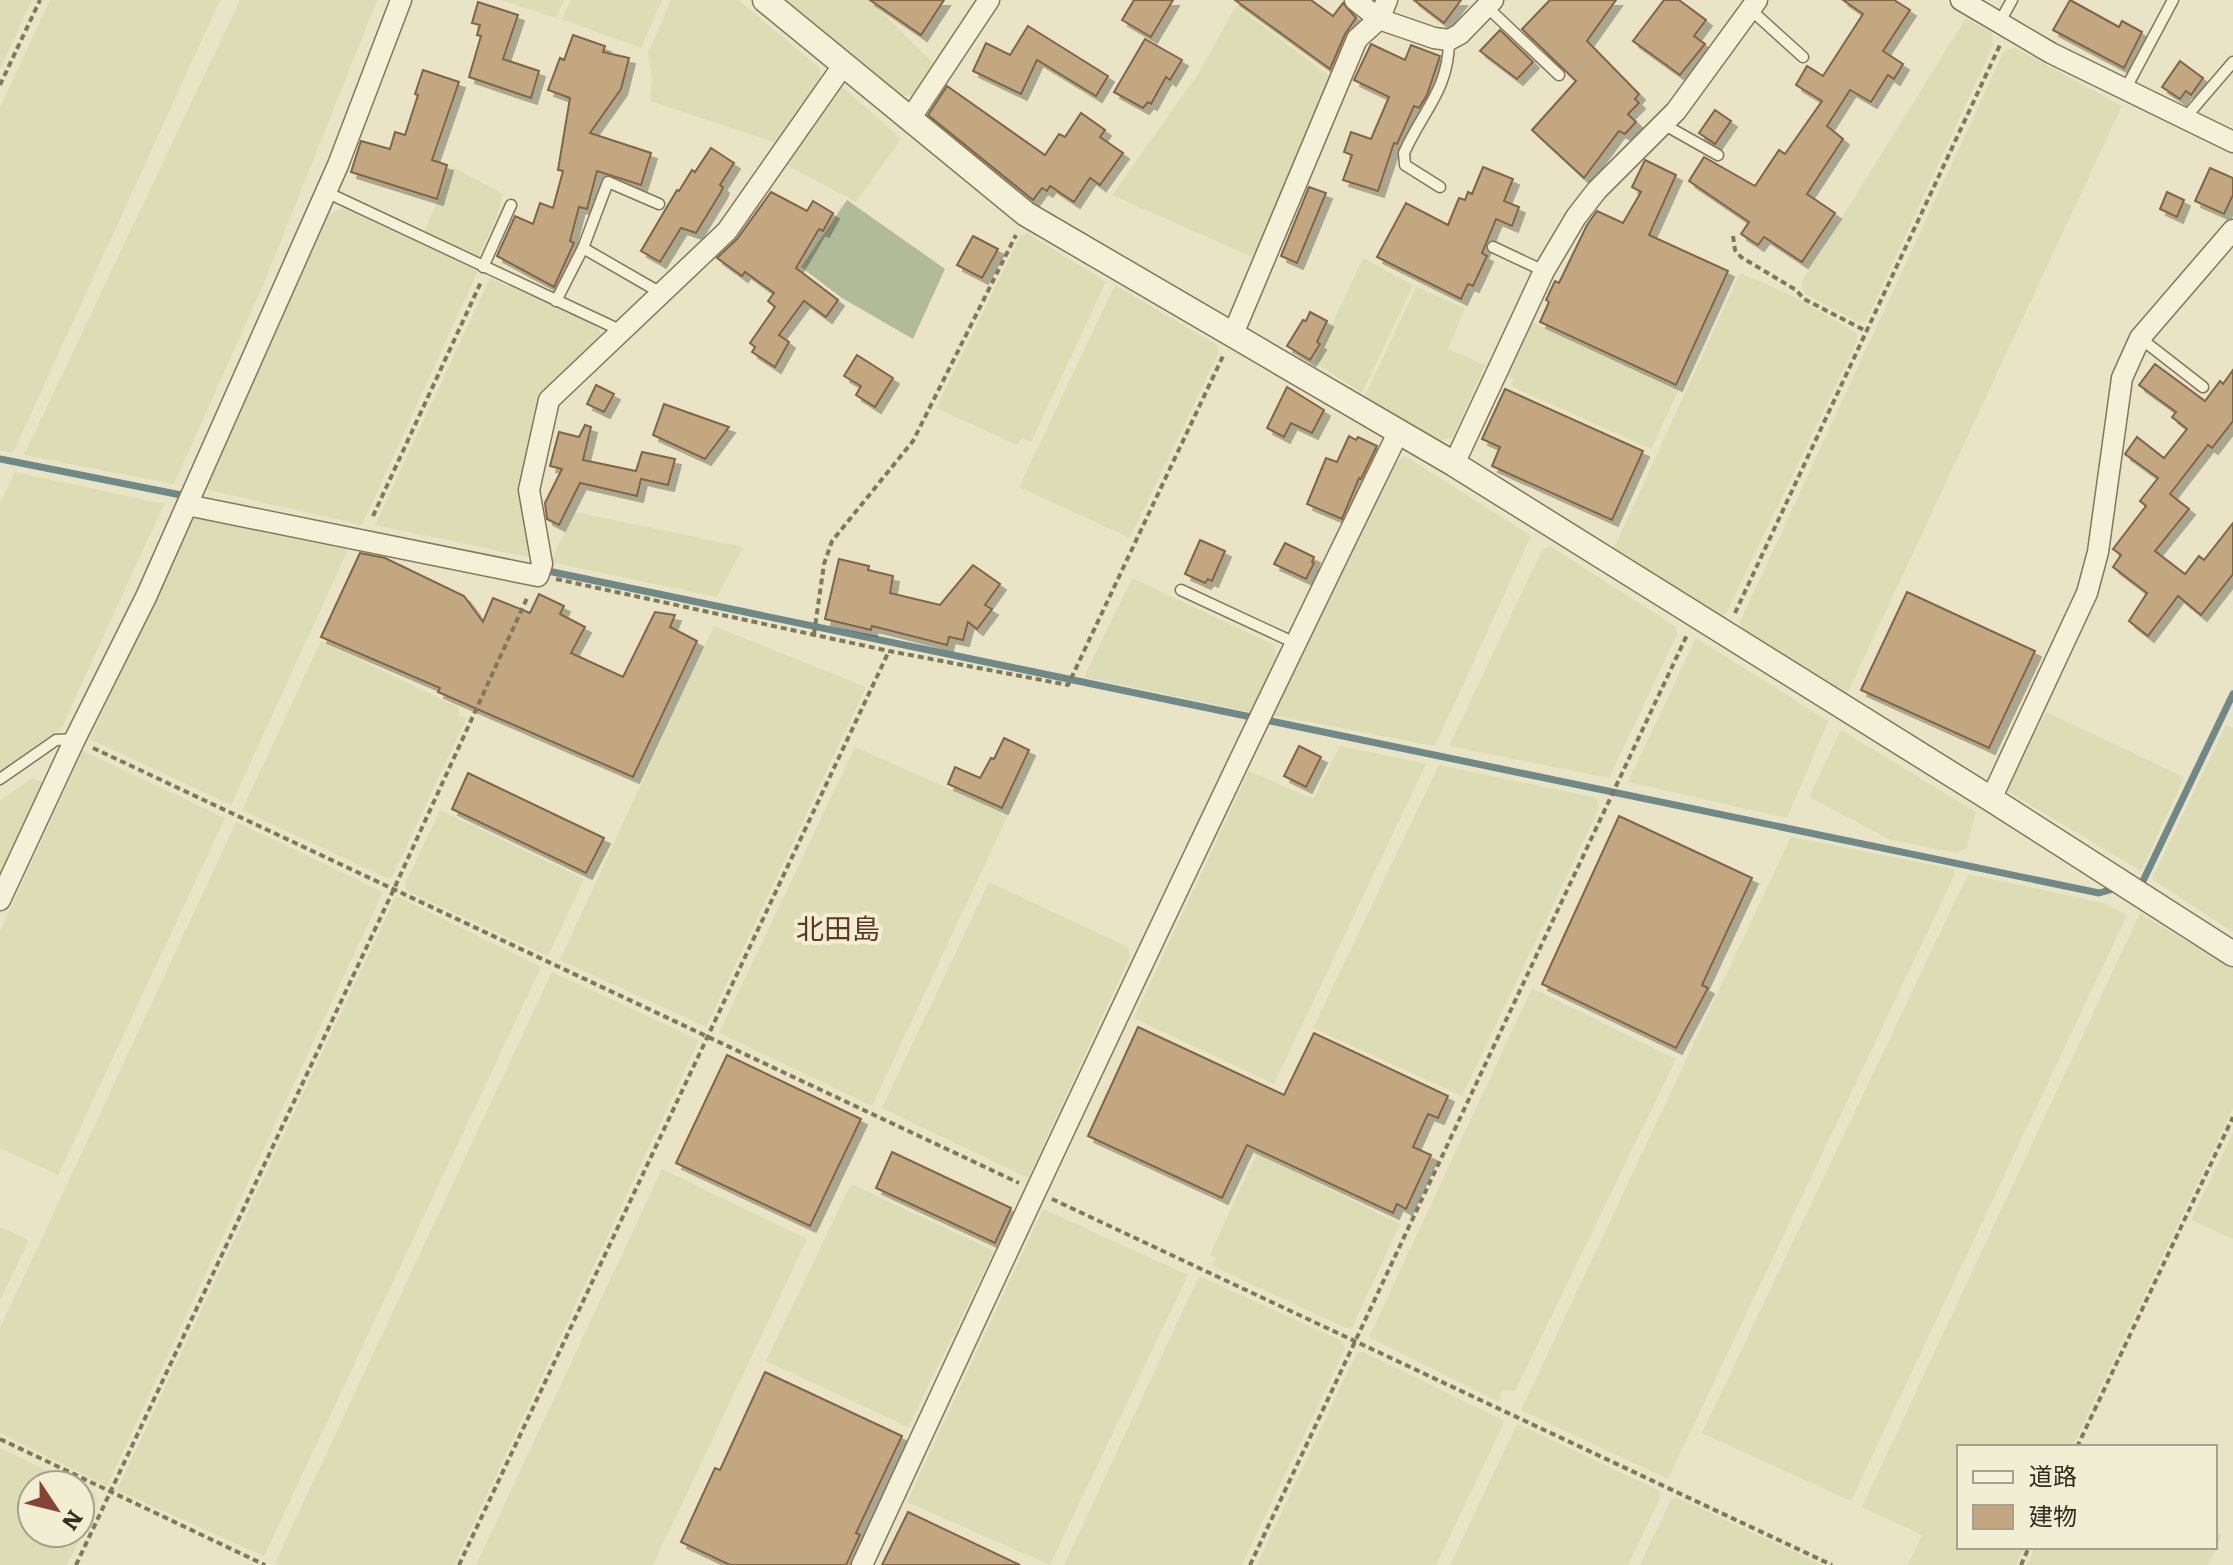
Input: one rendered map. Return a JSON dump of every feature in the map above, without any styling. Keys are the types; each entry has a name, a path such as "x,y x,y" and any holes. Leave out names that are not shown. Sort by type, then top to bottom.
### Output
{"street":[{"path":"0,900 187,505 326,192 401,0"},
{"path":"765,0 1026,214 1454,464 2233,954"},
{"path":"910,119 989,0"},
{"path":"1355,0 1383,10 1434,38 1449,40 1460,34 1490,4"},
{"path":"1961,0 2051,53 2233,142"},
{"path":"1454,464 1544,271 1576,217 1597,190 1676,111 1754,5"},
{"path":"1233,334 1357,39 1383,10"},
{"path":"187,505 538,576 542,564 529,490 549,400 727,231 844,64"},
{"path":"1991,799 2087,593 2098,552 2122,378 2140,338 2233,230"},
{"path":"862,1565 1035,1191 1398,433"}],"lane":[{"path":"2003,25 2012,0"},
{"path":"2125,91 2173,0"},
{"path":"1490,4 1559,75"},
{"path":"1754,5 1803,57"},
{"path":"1440,187 1405,165 1404,153 1443,84 1449,63 1449,40"},
{"path":"2184,119 2233,62"},
{"path":"1663,124 1718,155"},
{"path":"556,301 583,248 608,182 659,204"},
{"path":"326,192 622,331"},
{"path":"485,268 511,205"},
{"path":"1493,247 1544,271"},
{"path":"583,248 662,293"},
{"path":"2140,338 2203,387"},
{"path":"1181,590 1295,643"},
{"path":"0,779 56,740 75,739"}],"path":[{"path":"0,85 40,0"},
{"path":"1726,633 2003,25"},
{"path":"814,634 824,564 832,541 913,441 1026,214"},
{"path":"1733,236 1735,250 1741,257 1796,290 1804,299 1866,331"},
{"path":"373,516 485,268"},
{"path":"76,1565 538,576 889,651 1068,685 1233,334"},
{"path":"1250,1565 1696,615"},
{"path":"459,1565 889,651"},
{"path":"75,739 1832,1565"},
{"path":"2078,1445 2233,1117"},
{"path":"0,1439 265,1565"}],"green space":[{"path":"0,0 32,0 0,69"},
{"path":"50,0 220,0 13,453 0,450 0,107"},
{"path":"240,0 377,0 264,283 174,484 24,455"},
{"path":"501,0 564,0 556,18"},
{"path":"571,0 662,0 641,48 562,19"},
{"path":"671,0 738,0 820,68 820,80 777,143 650,101 652,79 648,53"},
{"path":"782,0 878,0 875,6 933,63 913,94 901,97"},
{"path":"1236,6 1329,76 1257,259 1112,195 1198,74"},
{"path":"1966,18 1992,33 1994,43 1866,321 1860,323 1805,294 1801,283"},
{"path":"2015,48 2122,106 1847,694 1742,628 1740,622 2004,51"},
{"path":"838,83 901,139 856,202 783,163"},
{"path":"453,167 503,194 478,258 424,232"},
{"path":"847,200 945,269 913,339 842,298 801,267"},
{"path":"343,208 478,271 362,525 204,489 328,214"},
{"path":"1027,233 1106,282 1031,442 1022,438 1017,445 936,408 1020,237"},
{"path":"1363,258 1413,285 1362,393 1314,362"},
{"path":"1740,273 1793,296 1856,333 1857,341 1726,614 1720,616 1614,548"},
{"path":"490,278 586,320 599,329 602,339 545,389 537,403 521,493 537,559 375,525"},
{"path":"1115,285 1217,345 1219,352 1130,538 1019,487"},
{"path":"1416,287 1465,308 1448,349 1485,365 1453,437 1437,441 1365,396"},
{"path":"1532,322 1679,389 1651,449 1511,386 1514,379 1508,376"},
{"path":"1405,456 1531,536 1435,746 1272,715 1394,463"},
{"path":"15,472 164,504 61,729 0,772 0,504"},
{"path":"575,512 743,547 717,597 550,562"},
{"path":"193,518 348,550 231,805 90,739"},
{"path":"1550,546 1676,627 1677,635 1609,778 1449,746 1542,550"},
{"path":"1132,578 1274,645 1276,656 1251,712 1084,677"},
{"path":"714,626 866,687 706,1027 560,960"},
{"path":"1696,638 1828,721 1787,818 1628,782"},
{"path":"321,641 459,708 459,715 466,719 392,877 387,878 242,810"},
{"path":"2046,712 2184,777 2141,871 2007,791"},
{"path":"2226,725 2233,728 2233,932 2152,879"},
{"path":"1841,730 1976,812 1966,849 1956,853 1891,840 1809,797"},
{"path":"1340,746 1426,764 1274,1084 1134,1018 1249,771 1313,799"},
{"path":"855,747 1008,815 872,1106 719,1033"},
{"path":"83,751 225,818 58,1175 0,1148 0,931"},
{"path":"1439,765 1597,798 1599,808 1462,1096 1313,1028"},
{"path":"32,778 43,782 0,873 0,801"},
{"path":"440,810 584,879 548,956 407,891 405,884"},
{"path":"236,822 383,892 107,1486 96,1481 96,1469 73,1469 0,1433 0,1328"},
{"path":"1791,837 1953,869 1954,876 1668,1479 1521,1410"},
{"path":"1968,874 2104,903 2127,915 1851,1501 1702,1433"},
{"path":"989,882 1128,947 1130,956 1028,1178 882,1108"},
{"path":"396,896 541,967 264,1556 117,1490"},
{"path":"2140,913 2233,969 2233,1108 2073,1445 1957,1445 1957,1549 2023,1549 2016,1565 1908,1565 1922,1535 1862,1507"},
{"path":"552,972 699,1040 454,1565 275,1563"},
{"path":"1532,988 1676,1059 1515,1391 1503,1390 1499,1402 1369,1337"},
{"path":"2233,1133 2233,1239 2191,1220"},
{"path":"1257,1153 1400,1224 1353,1326 1346,1328 1212,1266 1216,1258 1210,1254"},
{"path":"662,1169 807,1239 653,1565 476,1565"},
{"path":"851,1184 994,1251 908,1427 766,1361"},
{"path":"1043,1209 1188,1275 1050,1565 907,1502"},
{"path":"0,1227 29,1240 0,1300"},
{"path":"1199,1276 1342,1341 1345,1349 1242,1565 1064,1565"},
{"path":"1357,1352 1363,1352 1503,1420 1503,1425 1436,1565 1257,1565"},
{"path":"1517,1424 1658,1490 1661,1496 1628,1565 1450,1565"},
{"path":"0,1448 44,1469 16,1469 16,1549 75,1549 67,1565 0,1565"},
{"path":"1677,1498 1823,1565 1640,1565 1671,1499"},
{"path":"2034,1549 2215,1549 2208,1565 2027,1565"}],"building":[{"path":"870,0 944,0 921,35"},
{"path":"1134,0 1173,0 1151,37 1122,20"},
{"path":"1235,0 1311,0 1333,16 1343,3 1356,18 1345,34 1330,69"},
{"path":"1414,0 1461,0 1444,23"},
{"path":"1550,0 1616,0 1587,41 1639,94 1635,99 1639,103 1628,114 1636,122 1625,134 1619,131 1584,178 1532,130 1576,81 1522,29"},
{"path":"1664,0 1679,0 1706,20 1694,36 1705,44 1680,75 1633,41"},
{"path":"1843,0 1894,0 1910,10 1883,51 1903,64 1894,79 1888,75 1871,102 1850,90 1827,126 1843,139 1807,194 1835,213 1802,262 1764,237 1758,245 1741,234 1749,222 1689,181 1704,157 1755,186 1779,150 1785,154 1822,101 1796,85 1807,66 1823,76 1863,14"},
{"path":"2070,0 2119,27 2122,21 2142,32 2124,68 2053,30"},
{"path":"478,2 518,15 503,59 539,71 531,98 469,77 481,36 477,35 480,25 472,23"},
{"path":"1028,26 1108,76 1096,96 1037,60 1021,94 973,71 986,43 1010,55"},
{"path":"1500,30 1533,62 1517,79 1480,51"},
{"path":"573,35 605,46 603,52 629,58 621,89 590,133 651,153 641,185 597,171 587,209 579,207 570,241 574,243 554,287 497,256 515,216 533,224 540,203 553,208 563,171 558,170 570,98 548,90"},
{"path":"1145,39 1182,60 1170,80 1166,77 1151,104 1148,102 1143,108 1114,92"},
{"path":"1371,44 1405,60 1411,45 1440,56 1427,95 1419,108 1414,106 1397,144 1394,143 1378,191 1343,180 1352,155 1344,152 1351,132 1371,139 1389,97 1354,80"},
{"path":"2180,61 2203,78 2191,95 2186,91 2180,99 2162,87"},
{"path":"423,70 459,82 432,160 447,165 437,199 351,172 361,141 390,149 395,132 405,135"},
{"path":"947,86 1045,155 1059,134 1065,137 1081,113 1105,130 1100,137 1123,153 1100,185 1090,178 1074,202 1050,186 1047,191 1042,188 1033,200 928,115"},
{"path":"1715,110 1731,121 1715,144 1699,133"},
{"path":"711,148 734,163 720,185 723,187 721,192 696,233 681,228 660,262 641,251 677,190 692,170 695,172"},
{"path":"1645,160 1676,175 1649,235 1728,271 1676,385 1540,322 1555,281 1559,283 1597,211 1623,223 1641,192 1632,187"},
{"path":"1483,167 1513,179 1504,201 1519,207 1512,226 1496,219 1482,253 1487,256 1473,286 1468,284 1461,299 1377,257 1406,203 1448,225 1459,198 1465,200 1468,192 1472,194"},
{"path":"2210,168 2233,178 2233,195 2224,214 2195,201"},
{"path":"1309,187 1326,193 1297,263 1281,256"},
{"path":"771,192 807,211 813,201 833,213 823,231 819,229 796,268 838,300 826,317 804,301 779,335 789,342 775,367 752,352 755,347 750,343 775,307 768,301 774,293 745,272 742,276 717,258 737,239"},
{"path":"2167,192 2184,200 2177,217 2160,209"},
{"path":"973,236 998,249 982,278 957,265"},
{"path":"1310,312 1327,321 1317,342 1320,344 1310,360 1287,346"},
{"path":"857,355 893,378 875,407 856,395 861,386 844,376"},
{"path":"2155,364 2205,401 2233,370 2233,421 2212,448 2208,445 2170,494 2189,509 2155,551 2185,574 2199,556 2204,560 2233,523 2233,574 2201,615 2178,596 2148,636 2129,621 2147,593 2113,567 2121,555 2113,549 2146,506 2140,501 2158,478 2125,454 2137,437 2164,458 2187,429 2172,417 2176,412 2139,385"},
{"path":"596,385 614,394 604,412 587,404"},
{"path":"1287,387 1324,410 1312,433 1291,423 1284,437 1267,428"},
{"path":"1505,389 1643,451 1612,520 1492,466 1500,447 1482,439"},
{"path":"664,404 729,427 705,459 653,435"},
{"path":"585,425 591,427 583,460 636,471 642,452 675,459 668,485 641,479 637,496 580,483 559,525 547,519 545,503 562,469 550,466 559,432 579,437"},
{"path":"1349,436 1377,446 1342,519 1307,504 1326,458 1337,462"},
{"path":"1200,540 1225,551 1212,581 1208,579 1205,583 1185,574"},
{"path":"1285,543 1314,557 1306,579 1274,564"},
{"path":"360,553 385,558 464,596 483,622 493,598 530,613 539,594 564,606 560,614 585,627 571,653 623,677 655,612 675,615 670,627 697,641 633,777 321,637"},
{"path":"839,559 893,576 890,593 940,605 973,565 1000,584 985,605 992,609 977,629 968,622 963,640 949,637 947,645 872,626 871,630 825,619"},
{"path":"1907,592 2035,651 1989,748 1861,690"},
{"path":"1004,738 1029,750 1002,808 948,784 955,767 980,778"},
{"path":"1299,746 1321,757 1306,787 1284,776"},
{"path":"468,773 604,838 586,873 452,809"},
{"path":"1619,816 1752,878 1702,985 1708,988 1676,1048 1542,984"},
{"path":"1138,1027 1284,1095 1314,1033 1448,1096 1438,1118 1428,1114 1413,1147 1431,1155 1406,1209 1397,1204 1393,1213 1247,1145 1222,1198 1088,1136"},
{"path":"727,1055 861,1119 810,1226 676,1163"},
{"path":"892,1152 1011,1208 995,1243 876,1188"},
{"path":"765,1372 902,1436 856,1533 860,1535 846,1565 730,1565 681,1542 715,1468 720,1470"},
{"path":"908,1512 1020,1565 882,1565"}],"waterway":[{"path":"0,459 186,496"},
{"path":"543,570 2099,893 2117,888"},
{"path":"2133,884 2143,881 2233,694"}],"district":[{"name":"北田島","path":"838,927"}]}
